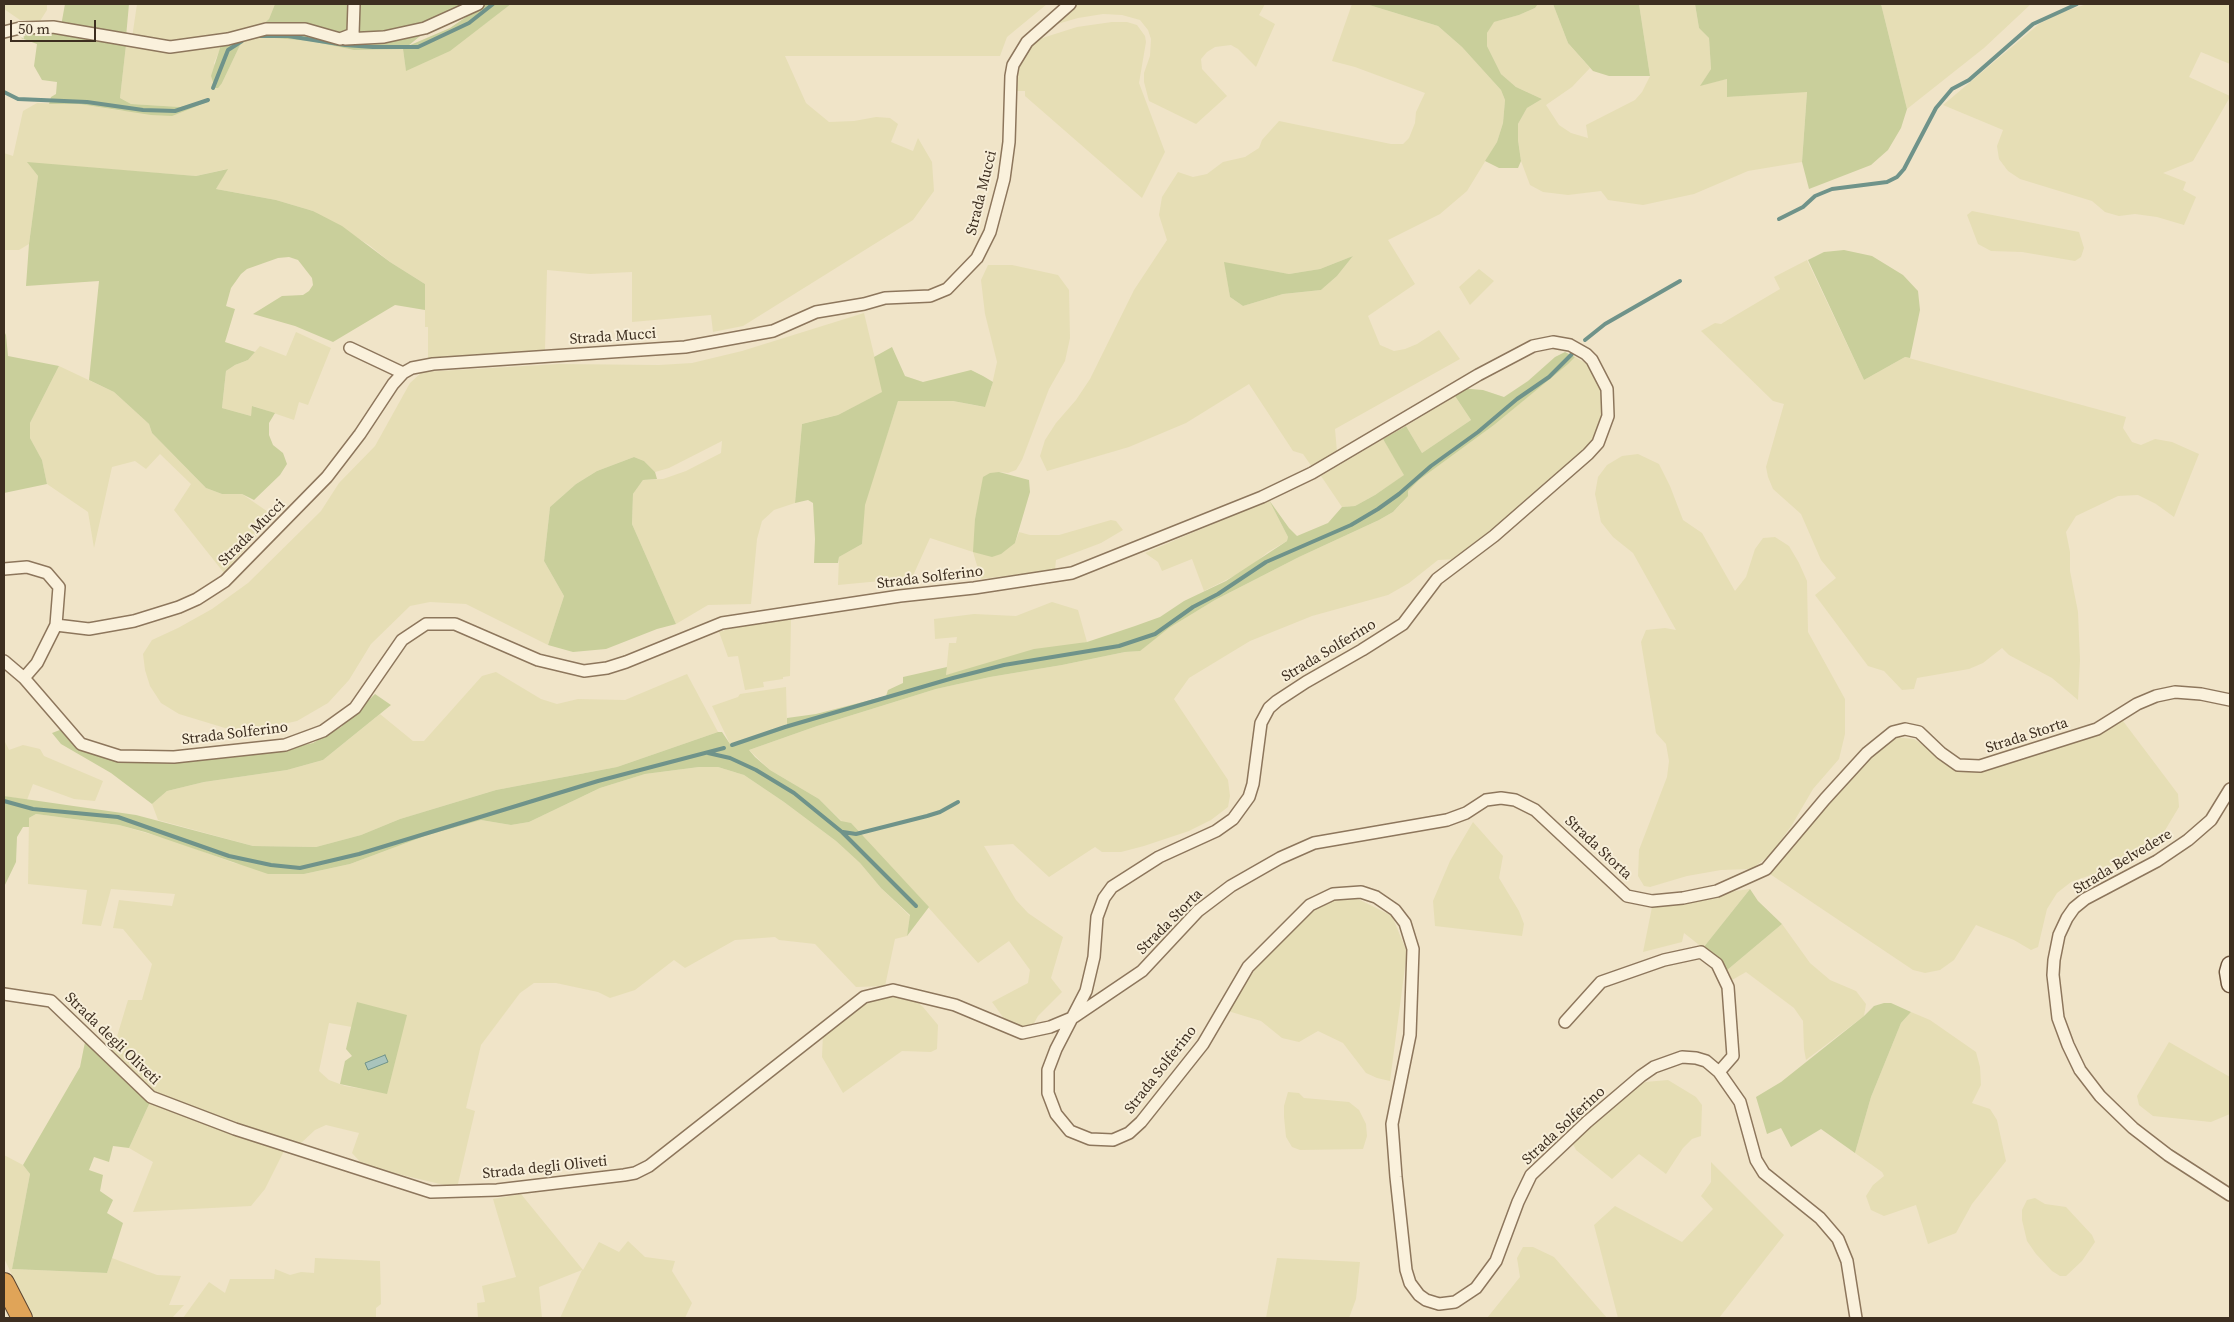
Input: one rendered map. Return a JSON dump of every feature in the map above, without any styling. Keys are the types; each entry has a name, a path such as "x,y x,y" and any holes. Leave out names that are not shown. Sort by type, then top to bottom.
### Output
{"highway":[{"path":"4,1283 22,1318"}],"main road":[{"path":"2230,966 2228,972 2230,984"}],"street":[{"path":"340,39 353,34 354,4"},
{"path":"4,32 20,28 53,27 170,47 228,39 266,29 304,29 340,39 384,37 425,28 478,4"},
{"name":"Strada Mucci","path":"56,625 88,629 134,621 179,607 197,599 225,581 327,477 403,373 412,368 433,364 685,346 773,331 816,312 864,304 885,298 930,296 940,293 953,284 972,265 990,232 1004,179 1009,142 1011,76 1014,65 1027,42 1070,4"},
{"name":"Strada Solferino","path":"4,661 24,678 81,744 119,756 174,757 285,746 323,731 355,708 402,640 426,624 455,624 538,660 584,670 606,668 626,662 730,621 900,596 1043,579 1072,573 1262,497 1312,473 1478,375 1533,346 1552,342 1565,343 1586,354 1598,369 1607,389 1608,416 1598,443 1588,454 1501,530 1437,579 1403,624 1298,687 1269,708 1260,729 1253,784 1242,810 1222,827 1160,857 1112,887 1104,898 1097,917 1094,957 1086,990 1074,1017 1056,1049 1048,1070 1048,1093 1056,1114 1070,1130 1090,1139 1113,1140 1129,1133 1141,1122 1203,1044 1248,967 1310,905 1328,895 1361,892 1384,902 1395,910 1405,923 1413,949 1410,1035 1392,1124 1405,1263 1410,1283 1419,1295 1426,1300 1439,1304 1455,1302 1476,1288 1496,1261 1521,1195 1531,1175 1587,1122 1641,1076 1654,1066 1682,1057 1706,1061 1719,1072 1740,1102 1756,1160 1764,1173 1820,1218 1838,1240 1846,1261 1856,1318"},
{"path":"350,348 403,373"},
{"path":"4,569 27,567 47,573 59,587 56,625 37,663 24,678"},
{"name":"Strada Storta","path":"1074,1017 1142,971 1198,911 1231,886 1280,858 1314,843 1447,820 1466,813 1486,800 1501,798 1515,800 1535,810 1627,896 1652,901 1683,898 1718,891 1766,869 1825,798 1867,753 1893,732 1905,729 1919,732 1941,753 1958,765 1980,766 2097,729 2137,704 2156,696 2183,693 2201,694 2230,700"},
{"name":"Strada Belvedere","path":"2230,789 2211,820 2188,840 2157,861 2085,899 2074,908 2059,935 2053,975 2058,1018 2068,1045 2080,1070 2100,1096 2133,1128 2168,1155 2230,1195"},
{"path":"1565,1022 1601,982 1664,960 1701,952 1717,964 1728,987 1733,1056 1719,1072"},
{"name":"Strada degli Oliveti","path":"4,994 51,1001 151,1097 235,1129 431,1192 497,1190 634,1173 649,1166 864,997 893,990 955,1005 1022,1033 1050,1027 1074,1017"}],"shaded area":[{"path":"4,4 47,4 47,10 40,21 20,20 4,9"},
{"path":"137,4 275,4 269,19 260,27 232,35 165,44 132,38"},
{"path":"511,4 1047,4 1007,37 1000,56 785,56 806,103 829,122 854,121 876,117 890,118 898,124 891,142 913,151 918,138 932,162 934,191 913,220 743,326 713,332 711,315 632,322 632,272 590,274 547,270 545,350 428,358 428,327 425,327 425,284 390,262 369,245 313,211 276,200 216,189 227,169 196,176 28,163 38,176 29,244 19,250 4,250 4,153 13,156 23,111 37,103 79,104 123,111 187,109 201,105 209,99 180,107 131,104 120,98 126,45 222,45 214,63 222,83 242,41 262,37 310,41 354,50 403,49 406,70 483,25"},
{"path":"1073,4 1265,4 1259,15 1275,24 1256,67 1238,49 1231,45 1215,47 1201,59 1202,69 1227,96 1196,124 1149,101 1144,82 1144,73 1150,56 1151,39 1148,30 1140,20 1122,15 1103,14 1078,18 1043,28"},
{"path":"1352,4 1366,4 1438,26 1462,47 1501,90 1505,100 1503,123 1497,142 1467,191 1440,214 1388,240 1415,284 1368,316 1380,345 1394,351 1405,349 1439,330 1460,359 1335,429 1337,452 1312,467 1303,454 1293,451 1249,384 1186,423 1129,447 1047,471 1040,456 1045,440 1090,379 1134,290 1167,240 1159,215 1162,197 1178,172 1193,177 1207,174 1223,162 1245,157 1259,148 1262,140 1279,121 1391,144 1403,144 1409,138 1415,123 1416,112 1425,93 1355,67 1332,61","holes":["1353,256 1337,276 1321,290 1283,294 1243,306 1230,297 1225,263 1289,274 1320,269"]},
{"path":"1538,4 1553,4 1568,43 1590,68 1572,87 1546,105 1559,125 1571,133 1588,138 1586,125 1635,100 1642,92 1650,76 1639,4 1695,4 1699,28 1709,38 1711,69 1701,85 1727,79 1728,97 1807,91 1802,162 1748,171 1694,194 1643,205 1608,200 1601,191 1568,195 1543,192 1530,185 1521,161 1518,124 1527,108 1542,99 1516,87 1501,74 1487,46 1487,33 1493,22 1519,15 1535,8"},
{"path":"1881,4 2031,4 1984,48 1907,109"},
{"path":"2087,4 2230,4 2230,64 2201,52 2189,77 2230,97 2193,161 2163,173 2186,182 2183,190 2196,197 2184,225 2157,217 2135,214 2119,216 2105,212 2092,201 2020,179 2008,171 1999,159 1997,146 2003,130 1943,105 2039,24 2060,13"},
{"path":"1127,22 1137,25 1145,36 1146,42 1139,83 1165,152 1142,198 1025,96 1025,91 1014,91 1014,73 1036,40 1077,27"},
{"path":"1972,211 2079,232 2084,248 2081,257 2075,261 2022,252 1991,251 1978,244 1967,215"},
{"path":"1807,260 1864,380 1905,357 2126,417 2123,428 2132,442 2141,445 2155,439 2172,442 2199,454 2174,517 2156,504 2138,495 2118,496 2076,516 2066,532 2070,552 2070,571 2078,612 2080,660 2078,700 2052,678 2009,655 2002,648 1983,663 1969,669 1917,678 1914,689 1902,690 1884,671 1868,666 1815,595 1836,578 1821,560 1801,514 1773,489 1766,467 1784,404 1773,401 1701,331 1715,323 1721,324 1780,289 1774,277"},
{"path":"988,265 1012,265 1058,275 1069,290 1070,338 1065,361 1049,389 1022,460 1016,470 1008,473 999,472 981,494 975,519 1015,543 1019,532 1030,535 1059,535 1111,520 1116,521 1123,530 1101,543 1056,560 1055,570 981,579 973,552 930,538 912,578 838,585 839,557 862,544 864,505 898,401 953,401 984,407 991,389 997,362 985,314 981,280"},
{"path":"1479,269 1494,281 1470,305 1459,287"},
{"path":"864,313 883,392 838,415 802,424 795,503 774,510 762,521 757,539 751,604 708,605 676,624 632,524 633,494 643,480 663,479 686,471 721,453 722,441 669,468 655,472 644,461 634,457 597,471 576,484 550,507 544,561 564,596 548,645 466,604 430,602 410,606 371,644 349,680 328,703 297,721 252,731 225,728 179,714 161,703 150,686 143,654 152,640 212,609 248,583 321,511 339,483 375,446 410,383 422,372 559,364 659,365 692,363 742,351"},
{"path":"296,332 331,348 308,405 299,402 294,420 253,406 251,416 222,408 226,371 248,360 260,346 286,356"},
{"path":"1575,357 1587,364 1598,377 1601,387 1605,408 1595,442 1515,515 1457,559 1438,560 1409,583 1388,595 1312,616 1250,641 1189,678 1174,699 1228,780 1230,796 1228,807 1211,820 1189,831 1144,846 1121,852 1102,852 1095,847 1049,877 1013,844 984,846 1016,900 1028,913 1063,937 1051,978 1062,992 1038,1016 1033,1025 1021,1029 1005,1020 992,1002 1028,983 1030,970 1009,941 978,963 911,888 819,799 770,770 749,750 817,726 936,689 990,677 1139,651 1169,628 1215,600 1393,512 1401,504 1408,491 1419,480 1494,425"},
{"path":"59,366 114,392 149,424 152,433 206,488 222,494 242,494 274,516 224,573 174,510 191,484 160,454 146,469 135,461 112,467 94,548 88,512 47,484 42,460 30,438 30,423"},
{"path":"1455,396 1471,420 1422,453 1406,426"},
{"path":"1383,439 1405,475 1355,506 1342,507 1321,476"},
{"path":"1638,454 1659,464 1683,520 1702,533 1735,591 1746,577 1755,549 1763,538 1775,537 1789,546 1807,581 1808,632 1845,699 1845,734 1839,759 1813,789 1792,825 1771,854 1752,869 1721,870 1687,876 1650,887 1644,886 1638,876 1639,850 1667,777 1669,761 1666,744 1656,733 1641,642 1646,630 1665,628 1676,630 1633,553 1613,537 1601,522 1595,494 1598,477 1607,465 1622,456"},
{"path":"1269,500 1288,537 1287,541 1268,552 1246,570 1204,591 1192,559 1162,571 1158,562 1145,553"},
{"path":"1052,602 1078,610 1087,642 946,675 949,643 956,643 957,637 935,639 934,619 974,614 1016,616"},
{"path":"791,619 790,676 763,682 764,687 745,690 738,656 728,657 719,632 738,626"},
{"path":"496,672 541,699 557,704 578,699 625,700 687,674 718,732 617,767 496,790 400,819 361,835 316,847 253,846 158,820 152,804 167,791 204,782 287,770 323,760 380,714 413,741 424,741 482,676"},
{"path":"786,687 787,725 730,744 712,706 738,697 740,694"},
{"path":"2120,717 2178,794 2179,807 2164,832 2102,871 2071,882 2057,893 2047,909 2038,947 2031,950 2014,940 1976,925 1954,960 1940,970 1925,973 1913,970 1767,872 1857,766 1894,737 1914,739 1964,770 1974,772 2076,739"},
{"path":"4,740 9,750 23,745 40,749 44,756 103,781 95,801 74,799 33,784 27,800 4,796"},
{"path":"699,767 718,767 744,775 836,841 860,863 881,888 910,916 907,936 895,939 885,986 856,987 815,944 779,940 775,937 735,940 685,968 674,960 635,990 610,998 598,992 556,983 534,983 520,993 481,1045 466,1108 475,1111 457,1188 364,1166 352,1153 359,1133 326,1125 315,1130 300,1144 210,1117 152,1093 112,1053 128,1000 142,1000 152,964 123,929 113,928 119,900 172,906 175,894 111,889 101,926 82,924 87,890 28,884 29,818 36,814 119,825 177,842 234,863 304,874 350,864 425,836 481,820 511,825 529,822 600,788 645,774","holes":["358,1002 387,1093 345,1086 329,1080 319,1071 329,1023 352,1027"]},
{"path":"1473,822 1503,856 1499,878 1519,911 1524,924 1522,936 1435,926 1433,901 1450,861"},
{"path":"1750,889 1703,948 1684,933 1682,942 1643,952 1653,902"},
{"path":"1342,898 1358,899 1392,916 1407,952 1390,1081 1366,1073 1343,1043 1318,1031 1299,1042 1282,1038 1261,1021 1228,1011 1254,971 1289,929 1321,903"},
{"path":"1782,924 1810,963 1830,980 1856,991 1866,1004 1864,1016 1806,1060 1803,1021 1794,1008 1746,972 1732,980 1726,971"},
{"path":"892,994 912,997 938,1025 937,1049 931,1052 902,1051 843,1093 822,1057 823,1033 866,999"},
{"path":"1911,1012 1930,1020 1976,1052 1980,1067 1981,1085 1972,1103 1990,1109 1997,1120 2006,1161 1972,1204 1956,1233 1928,1244 1916,1205 1884,1216 1871,1210 1866,1196 1873,1185 1884,1176 1882,1172 1855,1153 1871,1097 1901,1023"},
{"path":"2169,1042 2230,1077 2230,1114 2211,1122 2153,1116 2139,1105 2137,1096"},
{"path":"1668,1080 1696,1097 1702,1105 1701,1136 1692,1139 1683,1148 1666,1174 1639,1154 1612,1179 1576,1150 1573,1144 1575,1140 1634,1088 1645,1082"},
{"path":"1288,1092 1299,1093 1304,1098 1349,1102 1359,1110 1366,1124 1367,1136 1363,1149 1300,1150 1292,1147 1286,1137 1284,1117 1284,1106"},
{"path":"151,1100 286,1147 265,1189 251,1206 133,1212 153,1162 129,1148"},
{"path":"4,1155 23,1165 30,1174 12,1269 107,1273 112,1258 157,1275 181,1276 169,1305 184,1305 172,1318 32,1318 4,1258"},
{"path":"1711,1162 1784,1235 1719,1318 1618,1318 1594,1225 1615,1206 1682,1242 1713,1209 1701,1196 1711,1182"},
{"path":"521,1194 583,1270 599,1242 619,1252 628,1241 645,1257 675,1261 672,1271 692,1303 685,1318 560,1318 582,1270 539,1287 542,1318 478,1318 477,1303 485,1302 482,1286 516,1277 493,1199"},
{"path":"2035,1198 2045,1204 2066,1207 2092,1235 2095,1242 2082,1261 2066,1276 2060,1276 2052,1271 2027,1241 2022,1220 2022,1210 2027,1200"},
{"path":"1523,1247 1533,1247 1554,1257 1607,1318 1487,1318 1520,1277 1517,1258"},
{"path":"315,1258 380,1261 381,1304 376,1308 376,1318 183,1318 209,1282 225,1293 230,1279 274,1279 275,1269 290,1275 301,1272 314,1273"},
{"path":"1277,1258 1360,1262 1356,1299 1349,1318 1266,1318"}],"green space":[{"path":"65,4 129,4 126,37 61,26"},
{"path":"275,4 352,4 352,25 360,18 360,4 468,4 425,32 408,46 450,28 485,4 511,4 450,51 406,71 403,49 354,50 310,41 262,37 242,41 222,83 218,88 215,88 211,76 221,45 260,27 269,19"},
{"path":"1366,4 1538,4 1535,8 1519,15 1494,22 1487,33 1487,46 1501,74 1516,87 1542,99 1527,108 1518,124 1521,161 1518,168 1499,168 1485,161 1497,142 1503,123 1505,100 1501,90 1462,47 1438,26"},
{"path":"1553,4 1639,4 1650,76 1609,76 1593,71 1568,43"},
{"path":"1695,4 1881,4 1907,109 1901,128 1888,150 1871,165 1809,189 1802,162 1807,92 1727,97 1727,79 1700,86 1711,69 1709,38 1699,28"},
{"path":"42,31 126,45 120,98 131,104 180,107 209,99 210,101 172,116 151,115 79,104 49,104 51,97 56,94 57,82 42,80 34,66 37,44 21,38 32,32"},
{"path":"27,162 196,176 228,169 216,189 276,200 313,211 342,226 390,262 425,284 425,310 395,305 333,342 295,326 253,314 282,296 303,295 309,291 313,285 312,278 298,260 289,257 278,258 247,269 241,274 231,288 226,306 235,309 225,342 255,352 248,360 226,371 222,408 251,416 252,406 275,413 269,423 269,435 273,445 283,453 287,464 280,475 254,500 242,494 222,494 206,488 152,433 149,424 114,392 89,380 99,281 26,286 29,244 38,176"},
{"path":"1844,250 1872,256 1903,275 1918,291 1920,310 1910,358 1905,357 1864,380 1808,260 1824,252"},
{"path":"1353,256 1337,276 1321,290 1283,294 1243,306 1230,297 1224,262 1289,274 1320,269"},
{"path":"4,331 8,356 59,366 30,423 30,438 42,460 47,484 4,493"},
{"path":"892,347 905,376 923,382 971,370 993,382 985,407 953,401 898,401 865,505 862,544 839,557 838,563 814,563 813,503 808,500 795,503 802,424 838,415 882,392 874,357"},
{"path":"1565,352 1575,357 1494,425 1419,480 1408,491 1408,496 1393,512 1215,600 1169,628 1140,651 1125,652 990,677 936,689 817,726 749,750 770,770 819,799 841,821 851,823 929,907 907,936 910,915 836,841 744,775 718,767 699,767 645,774 600,788 529,822 511,825 481,820 425,836 350,864 304,874 268,874 119,825 36,814 29,818 29,827 23,827 17,837 16,862 4,887 4,796 136,815 253,846 316,847 361,835 400,819 496,790 617,767 718,732 722,732 730,744 787,725 787,718 816,714 886,696 888,690 903,683 903,677 947,667 946,675 1034,649 1087,642 1135,626 1160,617 1184,601 1226,581 1287,541 1288,537 1269,500 1297,536 1328,523 1342,507 1355,506 1404,475 1383,439 1406,426 1422,453 1471,420 1455,396 1466,389 1471,389 1483,390 1504,397 1528,381 1555,357"},
{"path":"634,457 644,461 655,472 657,479 643,480 633,494 632,524 676,624 657,629 606,649 573,652 548,645 564,596 544,561 550,507 576,484 597,471"},
{"path":"999,472 1029,480 1030,492 1015,543 1001,554 992,557 973,552 975,519 983,477 990,473"},
{"path":"375,694 391,705 323,760 287,770 204,782 167,791 152,804 111,773 61,744 52,733 65,728 82,745 119,757 281,750 313,743 341,727"},
{"path":"1750,889 1758,901 1782,924 1726,971 1703,948"},
{"path":"357,1002 407,1015 387,1094 340,1084 345,1061 352,1056 346,1049"},
{"path":"1891,1003 1911,1012 1901,1023 1871,1097 1855,1153 1821,1129 1791,1147 1781,1128 1767,1134 1756,1097 1781,1082 1874,1006"},
{"path":"85,1042 151,1100 129,1148 113,1146 109,1162 94,1157 89,1170 103,1175 100,1191 113,1200 107,1213 123,1223 112,1258 107,1273 12,1269 30,1174 23,1165 80,1067"}],"water":[{"path":"385,1055 388,1062 368,1070 365,1063"}],"waterway":[{"path":"258,36 288,36 345,45 373,47 418,47 469,23 493,4"},
{"path":"1779,219 1803,207 1815,196 1832,189 1887,182 1897,177 1904,169 1936,108 1952,89 1969,80 2033,24 2077,4"},
{"path":"213,88 228,50 242,41"},
{"path":"4,92 18,99 87,102 143,110 175,111 208,100"},
{"path":"1585,340 1605,324 1680,281"},
{"path":"732,745 785,727 953,678 1004,665 1119,646 1155,634 1193,607 1218,594 1266,562 1351,525 1378,509 1399,494 1431,466 1478,432 1517,399 1549,377 1572,354"},
{"path":"4,801 33,809 118,817 229,856 271,865 300,868 359,854 598,781 724,748"},
{"path":"708,753 730,758 756,770 794,793 842,832 916,906"},
{"path":"843,832 856,834 927,816 940,812 958,802"}]}
